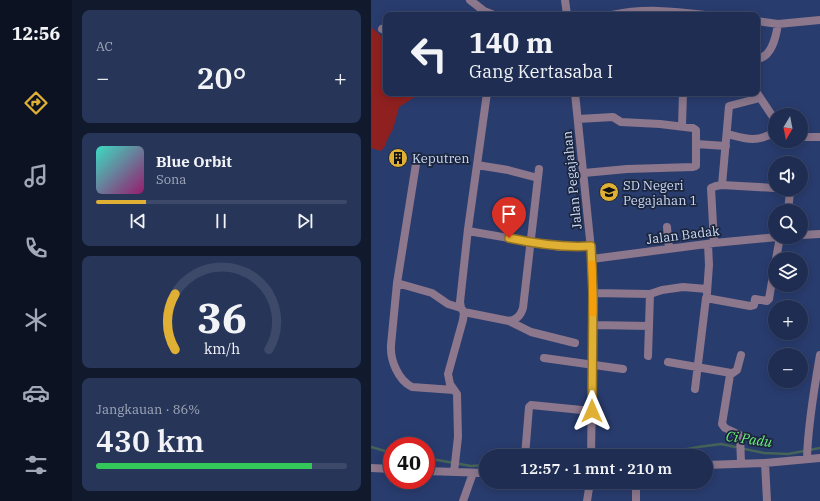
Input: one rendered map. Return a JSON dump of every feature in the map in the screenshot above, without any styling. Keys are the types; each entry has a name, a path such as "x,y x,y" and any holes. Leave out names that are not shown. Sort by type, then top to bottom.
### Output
{"street":[{"path":"470,0 486,12"},
{"path":"565,0 567,12"},
{"path":"623,12 646,10 683,12"},
{"path":"760,21 778,24 820,20"},
{"path":"760,58 767,55 775,38 778,24"},
{"path":"455,470 457,448 457,394 448,380 448,374 463,320 460,302 487,96"},
{"name":"Jalan Pegajahan","path":"575,96 592,259 593,365 591,449"},
{"path":"683,96 683,126"},
{"path":"722,185 729,106 758,96 768,110"},
{"path":"578,119 613,117 621,122 683,126 695,129 695,166 693,167 627,169 584,173"},
{"path":"727,134 749,140 756,140 768,136"},
{"path":"808,137 820,137"},
{"path":"696,144 726,146"},
{"path":"416,164 397,283 391,350 398,374 406,384 412,387 454,390"},
{"path":"477,166 508,170 538,178"},
{"path":"509,321 516,319 523,308 539,169"},
{"path":"695,389 711,244 710,190 713,187 722,185 768,188"},
{"path":"667,227 669,249"},
{"path":"468,231 560,247 591,246"},
{"path":"808,235 820,234"},
{"name":"Jalan Badak","path":"592,259 768,238"},
{"path":"397,283 432,293 448,304 462,310 509,321 531,332 575,343"},
{"path":"593,293 650,294 662,290 683,287 707,289"},
{"path":"706,298 750,306 754,305 755,299 767,301 769,299 770,292"},
{"path":"648,356 650,294"},
{"path":"593,325 649,326"},
{"path":"668,362 731,373 737,370 741,355"},
{"path":"807,456 815,385 820,356"},
{"path":"544,358 623,369"},
{"path":"731,373 722,424 725,428 740,434 741,460"},
{"path":"526,449 529,408 531,405 592,411"},
{"path":"713,464 741,460 765,462 807,456 820,458"},
{"path":"765,462 767,501"},
{"path":"371,468 383,469"},
{"path":"435,471 455,470 479,473"},
{"path":"463,501 473,473"},
{"path":"587,501 589,489"},
{"path":"636,489 636,501"}],"shaded area":[{"path":"371,27 383,37 383,96 416,96 399,107 393,129 381,151 371,148"}],"waterway":[{"name":"Ci Padu","path":"688,449 721,444 764,453 788,454 820,448"},
{"name":"Ci Padu","path":"371,447 383,450"},
{"name":"Ci Padu","path":"435,460 471,466 479,465"}],"slow traffic":[{"path":"592,264 593,313"}],"place":[{"name":"Keputren","path":"398,158"},
{"name":"SD Negeri Pegajahan 1","path":"609,192"}],"route":[{"path":"509,238 560,247 591,246 593,293 592,411"}]}
